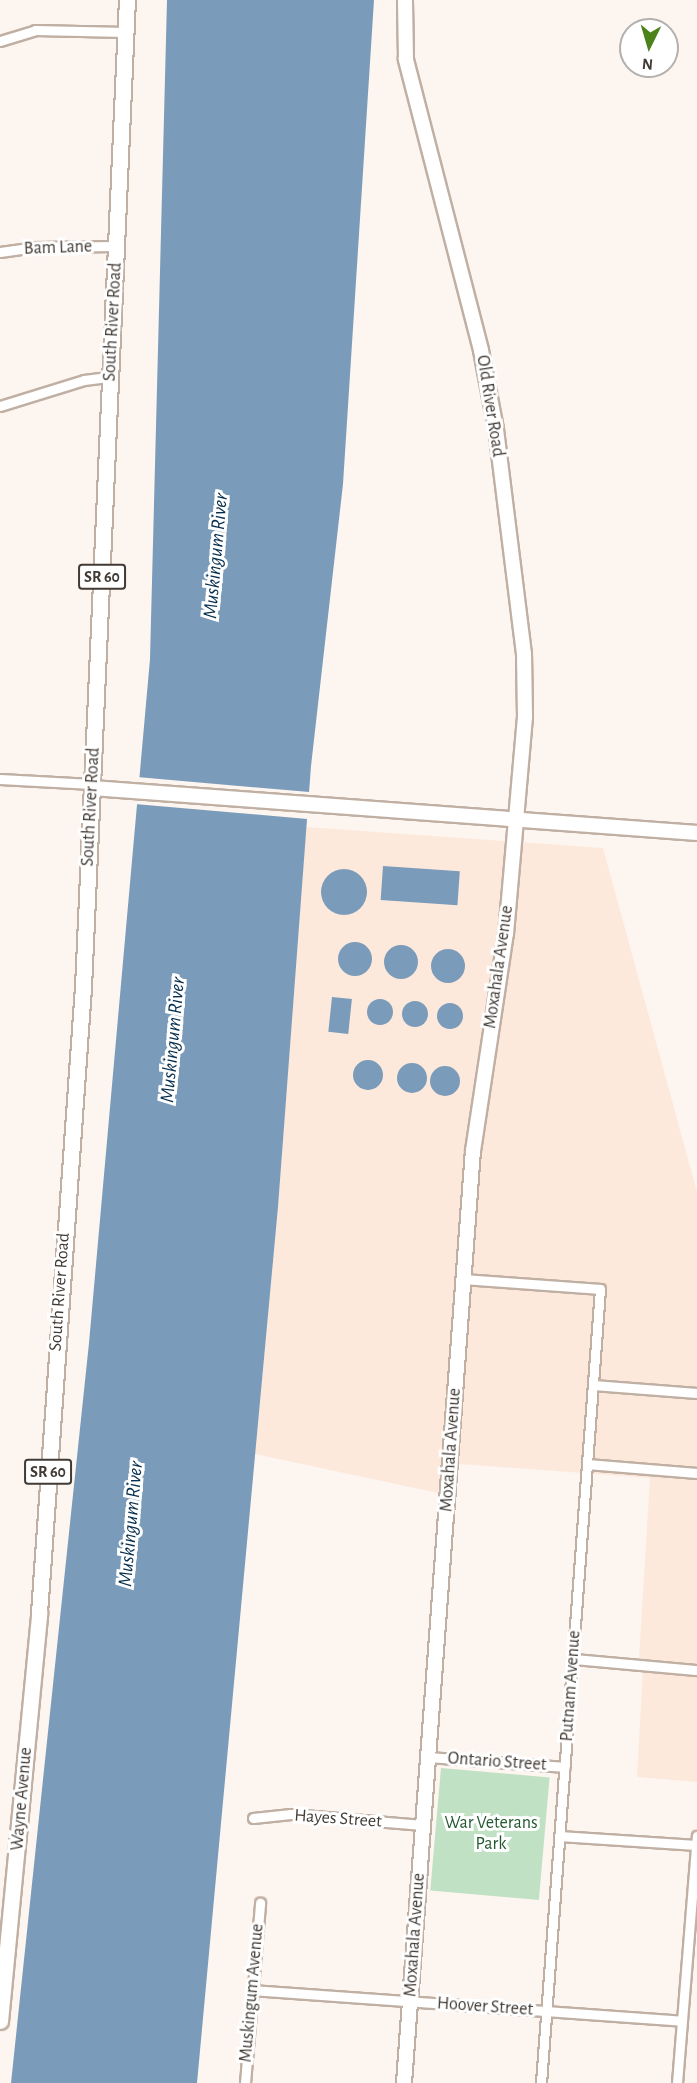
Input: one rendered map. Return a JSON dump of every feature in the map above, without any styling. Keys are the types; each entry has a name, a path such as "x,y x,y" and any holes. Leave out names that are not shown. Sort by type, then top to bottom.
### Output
{"main road":[{"name":"South River Road","path":"39,1613 82,999 127,0"},
{"name":"Old River Road","path":"405,0 406,59 481,350 496,429 524,654 525,717 516,819"},
{"path":"92,786 697,833"},
{"name":"Moxahala Avenue","path":"404,2083 473,1151 506,934 516,819"},
{"name":"Wayne Avenue","path":"0,2021 39,1613"}],"street":[{"path":"0,41 35,30 125,32"},
{"name":"Bam Lane","path":"0,252 37,247 116,246"},
{"path":"0,406 84,380 110,377"},
{"path":"0,779 92,786"},
{"name":"Putnam Avenue","path":"464,1279 600,1289 541,2083"},
{"path":"593,1385 697,1393"},
{"path":"587,1464 697,1473"},
{"path":"573,1659 697,1670"},
{"name":"Ontario Street","path":"429,1757 565,1767"},
{"name":"Hayes Street","path":"253,1818 291,1814 423,1826"},
{"path":"560,1836 696,1845"},
{"path":"677,2083 697,1836"},
{"name":"Muskingum Avenue","path":"245,2083 260,1903"},
{"name":"Hoover Street","path":"252,1990 681,2021"}],"shaded area":[{"path":"306,827 603,848 697,1192 697,1782 637,1777 643,1669 639,1659 650,1478 445,1463 438,1493 255,1454 278,1207"}],"green space":[{"name":"War Veterans Park","path":"441,1768 550,1777 539,1900 430,1891"}],"water":[{"name":"Muskingum River","path":"167,0 374,0 343,484 311,766 278,1207 197,2083 11,2083 89,1343 150,659"},
{"path":"383,866 460,871 457,905 381,900"},
{"path":"344,869 360,876 367,892 360,908 344,915 328,908 321,892 328,876"},
{"path":"355,942 367,947 372,959 367,971 355,976 343,971 338,959 343,947"},
{"path":"401,945 413,950 418,962 413,974 401,979 389,974 384,962 389,950"},
{"path":"448,949 460,954 465,966 460,978 448,983 436,978 431,966 436,954"},
{"path":"332,997 352,999 348,1034 328,1032"},
{"path":"380,999 389,1003 393,1012 389,1021 380,1025 371,1021 367,1012 371,1003"},
{"path":"415,1001 424,1005 428,1014 424,1023 415,1027 406,1023 402,1014 406,1005"},
{"path":"450,1003 459,1007 463,1016 459,1025 450,1029 441,1025 437,1016 441,1007"},
{"path":"368,1060 378,1065 383,1075 378,1085 368,1090 358,1085 353,1075 358,1065"},
{"path":"412,1063 422,1068 427,1078 422,1088 412,1093 402,1088 397,1078 402,1068"},
{"path":"445,1066 455,1071 460,1081 455,1091 445,1096 435,1091 430,1081 435,1071"}],"pier":[{"path":"137,777 312,792 310,819 135,804"}]}
